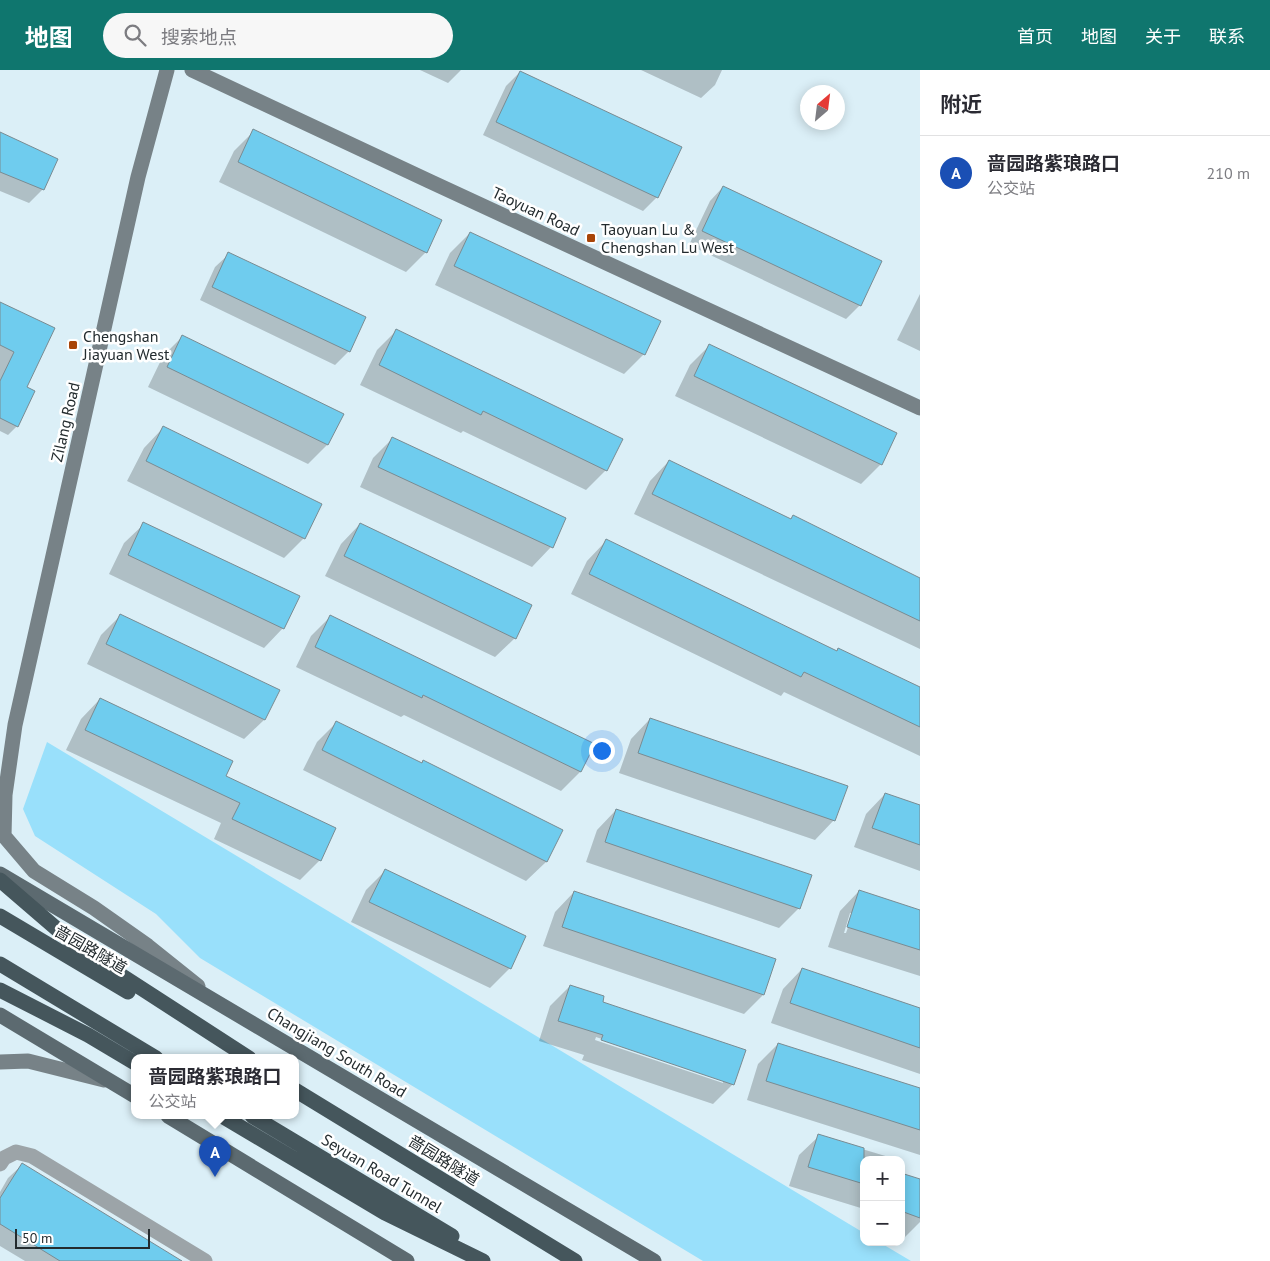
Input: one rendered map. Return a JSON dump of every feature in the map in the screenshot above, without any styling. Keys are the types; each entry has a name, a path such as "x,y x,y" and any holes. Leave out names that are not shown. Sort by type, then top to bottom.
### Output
{"highway":[{"path":"0,880 79,948 243,1054"},
{"name":"啬园路隧道","path":"0,916 235,1054"},
{"path":"0,964 149,1054"},
{"path":"0,990 88,1035 131,1061"},
{"name":"啬园路隧道","path":"299,1091 575,1261"},
{"path":"227,1119 385,1213 483,1261"},
{"name":"Seyuan Road Tunnel","path":"257,1119 493,1261"}],"main road":[{"name":"Changjiang South Road","path":"0,874 654,1261"},
{"path":"0,1015 131,1094"},
{"path":"173,1119 407,1261"}],"street":[{"name":"Zilang Road","path":"167,70 138,178 15,725 5,795 4,836 34,871 94,908 148,946 220,1003"},
{"name":"Taoyuan Road","path":"192,70 920,408"},
{"path":"0,748 15,725"},
{"path":"0,1062 28,1060 111,1081"},
{"path":"0,1164 4,1158 16,1152 32,1156 206,1261"}],"shaded area":[{"path":"47,742 860,1231 860,1246 886,1246 911,1261 703,1261 200,958 156,914 35,836 23,809"}],"building":[{"path":"520,71 682,147 658,198 496,122"},
{"path":"253,129 442,220 427,253 238,162"},
{"path":"0,132 58,159 44,190 0,172"},
{"path":"723,186 882,261 861,306 702,231"},
{"path":"470,232 661,321 645,355 454,266"},
{"path":"228,252 366,317 350,352 212,287"},
{"path":"0,302 55,328 27,387 35,391 18,427 0,418 0,381 14,352 0,345"},
{"path":"396,329 623,439 607,471 483,411 481,415 379,365"},
{"path":"182,335 344,414 328,445 167,367"},
{"path":"709,344 897,433 882,465 694,376"},
{"path":"163,426 322,504 305,539 146,461"},
{"path":"392,437 566,518 553,548 378,467"},
{"path":"669,460 791,519 793,515 920,578 920,621 652,494"},
{"path":"143,522 300,596 284,629 128,555"},
{"path":"360,523 532,605 516,639 344,556"},
{"path":"606,539 837,651 838,648 920,687 920,727 804,672 801,677 589,574"},
{"path":"120,614 280,690 265,720 106,644"},
{"path":"330,615 595,744 581,772 423,695 422,698 315,647"},
{"path":"100,698 233,761 226,776 336,828 321,861 232,819 240,803 85,730"},
{"path":"650,718 848,786 835,821 638,753"},
{"path":"336,721 422,763 423,760 563,830 547,862 322,750"},
{"path":"885,793 920,805 920,845 872,828"},
{"path":"616,809 812,875 800,909 605,842"},
{"path":"385,869 526,936 511,969 369,902"},
{"path":"859,890 920,910 920,950 847,927"},
{"path":"574,891 776,959 764,995 562,927"},
{"path":"802,968 920,1008 920,1048 790,1003"},
{"path":"570,985 604,996 603,1002 746,1050 734,1085 601,1040 603,1035 558,1021"},
{"path":"778,1043 920,1088 920,1130 766,1081"},
{"path":"818,1134 864,1148 864,1156 860,1156 860,1183 808,1167"},
{"path":"22,1163 182,1261 60,1261 0,1224 0,1198"},
{"path":"905,1174 920,1179 920,1218 905,1212"}],"place":[{"name":"Taoyuan Lu & Chengshan Lu West","path":"591,238"},
{"name":"Chengshan Jiayuan West","path":"73,345"},
{"name":"啬园路紫琅路口","path":"215,1177"}]}
